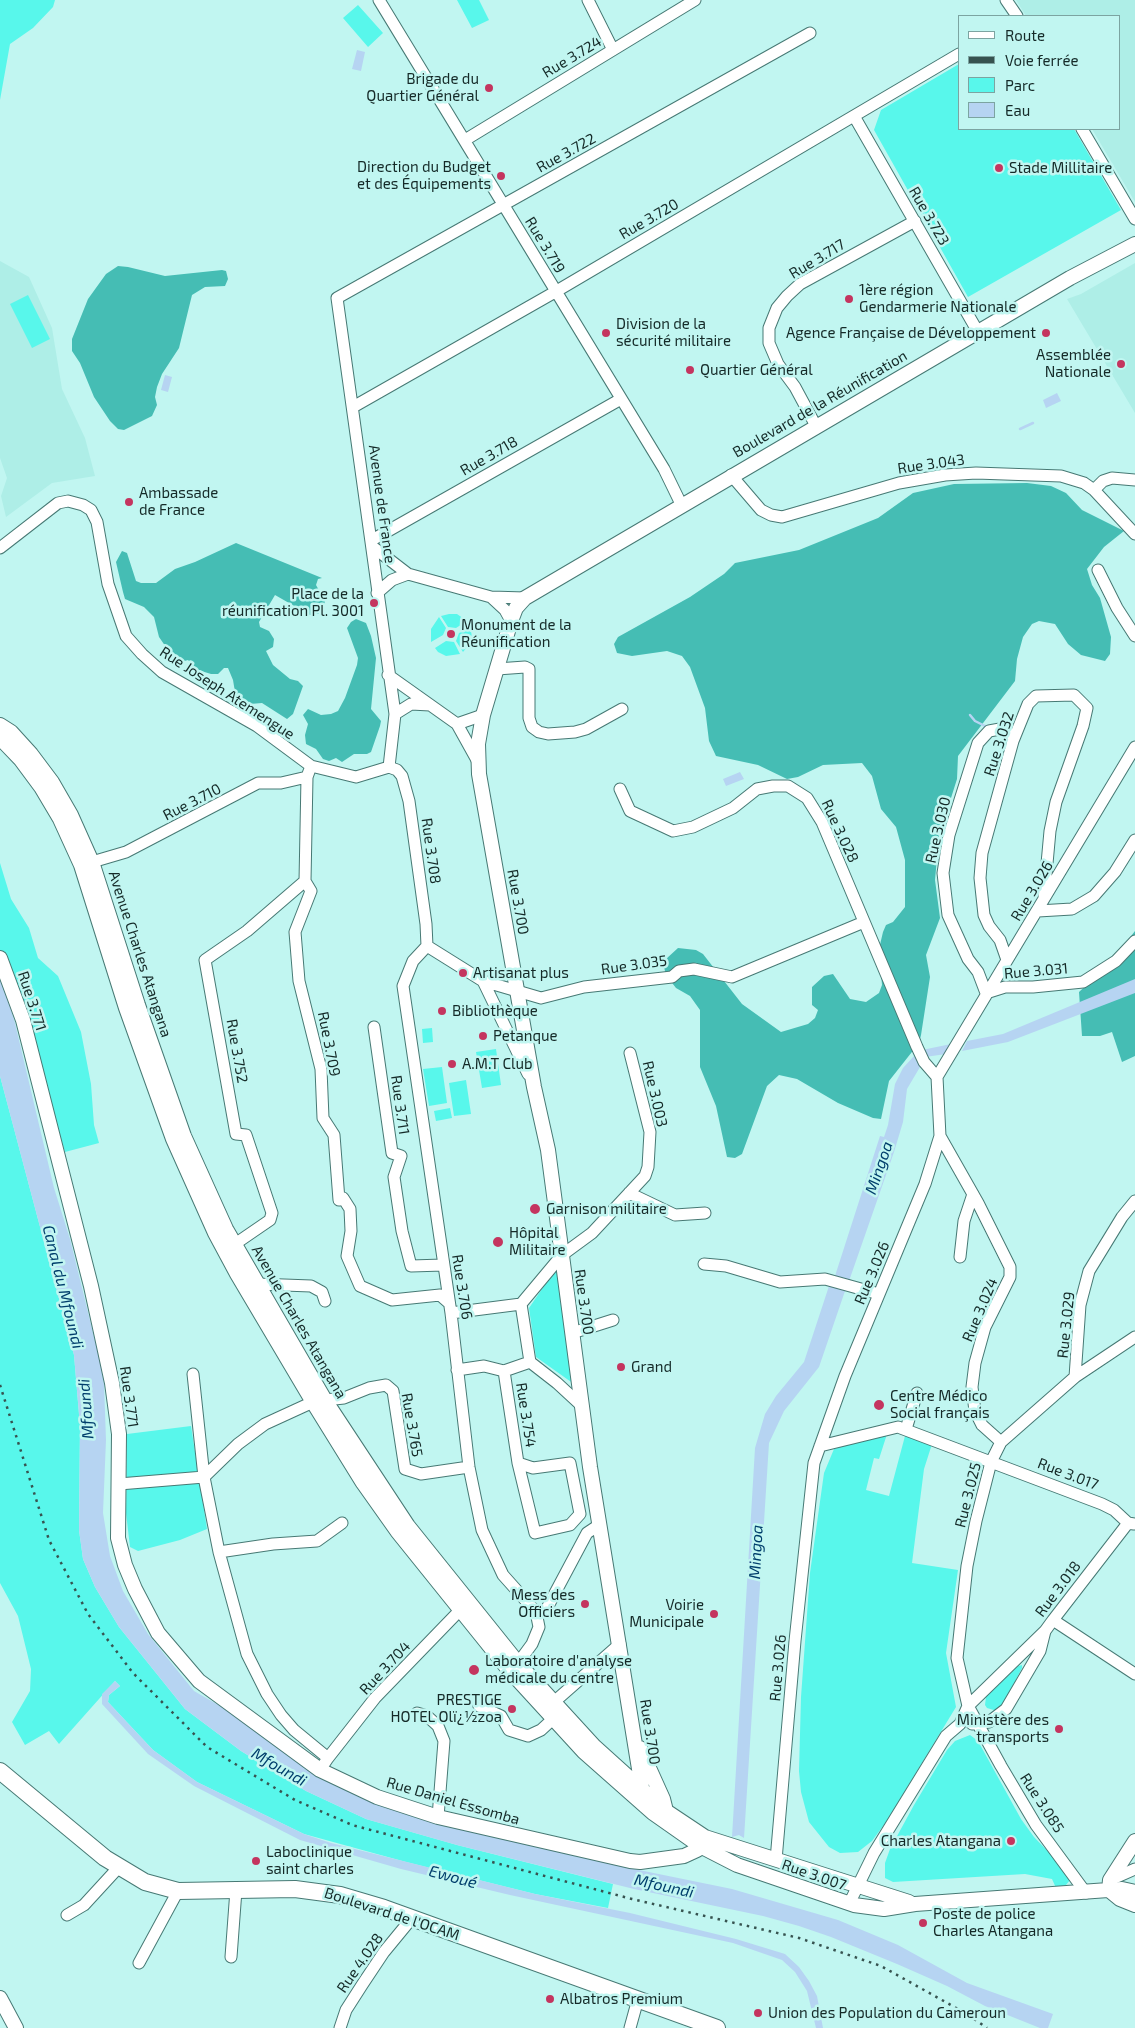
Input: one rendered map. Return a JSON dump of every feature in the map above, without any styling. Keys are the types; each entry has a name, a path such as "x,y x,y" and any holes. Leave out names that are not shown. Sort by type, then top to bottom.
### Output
{"highway":[{"name":"Boulevard de l'OCAM","path":"0,1771 118,1868 145,1882 178,1891 316,1890 340,1895 412,1918 717,2028"}],"main road":[{"name":"Boulevard de la Réunification","path":"525,598 731,475 1070,278 1135,244"},
{"path":"483,715 511,620 516,608 525,598"},
{"name":"Rue 3.700","path":"483,715 478,760 534,1086 548,1150 599,1525 645,1806"},
{"name":"Avenue Charles Atangana","path":"0,724 11,732 31,754 52,782 71,815 92,862 138,1005 184,1136 235,1244 319,1401"},
{"name":"Avenue Charles Atangana","path":"0,738 21,760 41,787 60,819 81,866 137,1040 177,1148 232,1266 319,1401 508,1668 584,1752 645,1806 666,1816 707,1844"},
{"name":"Rue 3.771","path":"0,958 23,1020 91,1286 112,1383 119,1434 118,1538 135,1589 158,1633 200,1681 320,1770"},
{"name":"Avenue Charles Atangana","path":"464,1606 594,1746 643,1790 666,1816"},
{"path":"634,1735 660,1791 666,1816"},
{"name":"Rue Daniel Essomba","path":"320,1770 377,1797 438,1817 581,1851 640,1862 684,1856 707,1844"},
{"path":"1135,1841 1110,1885 1120,1899 1135,1904"},
{"name":"Rue 3.007","path":"707,1844 776,1860 915,1904"},
{"name":"Rue 3.007","path":"707,1844 754,1871 849,1904 884,1909 915,1904 1086,1893 1110,1885 1135,1892"},
{"path":"0,1998 16,2028"}],"street":[{"name":"Rue 3.719","path":"379,0 664,469 682,506"},
{"path":"588,0 613,50"},
{"name":"Rue 3.724","path":"465,140 695,0"},
{"path":"1006,0 1016,15"},
{"name":"Rue 3.722","path":"337,298 810,33"},
{"name":"Rue 3.720","path":"353,407 555,292 958,55"},
{"name":"Rue 3.723","path":"854,116 978,332"},
{"path":"1083,130 1135,219"},
{"name":"Rue 3.717","path":"816,426 795,387 778,364 769,343 768,328 777,308 800,284 915,221"},
{"name":"Avenue de France","path":"337,298 373,544 377,592 395,714"},
{"name":"Rue 3.718","path":"373,544 621,399"},
{"name":"Rue 3.043","path":"731,475 761,510 771,515 782,517 899,484 945,475 1036,474 1061,476 1079,481 1094,490 1135,534"},
{"path":"1094,490 1103,481 1112,478 1135,480"},
{"name":"Rue Joseph Atemengue","path":"0,548 58,503 68,501 83,505 91,510 97,522 104,564 116,609 126,636 162,672 257,726 309,771 356,777 389,767"},
{"path":"373,544 408,574 491,597 525,598"},
{"path":"1098,570 1117,608 1135,636"},
{"path":"377,592 392,580 408,574"},
{"path":"491,597 505,610 511,620"},
{"path":"497,669 525,667 529,669 529,718 532,727 539,732 548,734 575,732 622,709"},
{"path":"388,675 457,724 478,760"},
{"name":"Rue 3.032","path":"1007,960 1000,940 989,926 984,915 980,865 1013,741 1028,704 1036,696 1074,695 1087,708 1083,726 1056,802 1050,831 1041,906"},
{"path":"389,767 395,714 411,704 430,705"},
{"path":"457,724 483,715"},
{"name":"Rue 3.030","path":"986,993 978,972 960,945 948,915 943,873 949,835 978,743 989,731 1000,728 1007,731 1013,741"},
{"name":"Rue 3.026","path":"776,1860 798,1612 814,1463 845,1376 925,1184 940,1136 937,1077 1135,747"},
{"name":"Rue 3.708","path":"389,767 397,770 402,776 409,801 426,924 426,946"},
{"name":"Rue 3.710","path":"92,862 126,852 258,783 281,783 309,771"},
{"name":"Rue 3.709","path":"309,771 304,881 311,891 295,932 299,981 321,1068 324,1118 334,1135 339,1200 343,1198 350,1209 352,1231 347,1256 360,1286 392,1300 440,1295 450,1308"},
{"name":"Rue 3.028","path":"620,790 630,811 673,831 693,827 733,808 756,789 788,786 807,798 822,822 917,1047 924,1062 937,1077"},
{"path":"1041,906 1072,909 1094,896 1115,872 1135,840"},
{"name":"Rue 3.752","path":"235,1244 270,1220 272,1213 246,1135 236,1134 205,960 247,931 304,881"},
{"name":"Rue 3.035","path":"517,991 541,998 584,986 672,977 679,971 694,969 732,977 864,922"},
{"name":"Rue 3.031","path":"986,993 1005,987 1033,987 1082,982 1116,961 1135,942"},
{"path":"426,946 483,981 517,991"},
{"name":"Rue 3.706","path":"426,946 413,961 403,986 450,1308 469,1467 482,1530 503,1575 536,1612"},
{"path":"483,981 534,1086"},
{"name":"Rue 3.711","path":"374,1027 392,1153 401,1156 394,1177 402,1231 411,1266 443,1265"},
{"name":"Rue 3.003","path":"521,1304 562,1255 592,1233 645,1176 650,1149 650,1132 630,1053"},
{"name":"Rue 3.024","path":"940,1136 973,1194 1011,1271 985,1327 975,1363 972,1387 975,1411 982,1425 1001,1442"},
{"path":"628,1193 675,1215 705,1213"},
{"path":"960,1257 964,1221 973,1194"},
{"name":"Rue 3.029","path":"1076,1377 1080,1305 1089,1271 1122,1217 1135,1201"},
{"path":"704,1264 726,1266 780,1282 826,1279 880,1294"},
{"path":"257,1284 311,1286 322,1292 325,1301"},
{"path":"450,1308 521,1304 530,1362 583,1407"},
{"path":"572,1333 613,1320"},
{"name":"Rue 3.025","path":"979,1724 968,1706 957,1658 967,1566 992,1462 1001,1442 1076,1377 1135,1337"},
{"path":"458,1370 484,1366 504,1371 530,1362"},
{"name":"Rue 3.754","path":"504,1371 518,1463 535,1533 570,1525 580,1514 570,1463 533,1468 518,1463"},
{"path":"193,1374 204,1477 218,1552 247,1654 267,1694 294,1730 328,1758 320,1770"},
{"name":"Rue 3.765","path":"319,1401 344,1398 369,1388 386,1385 393,1390 405,1469 421,1474 469,1467"},
{"path":"820,1446 892,1427 906,1429 917,1393"},
{"path":"119,1484 204,1477 238,1444 265,1424 319,1401"},
{"name":"Rue 3.017","path":"906,1429 1102,1504 1118,1513 1131,1524"},
{"path":"218,1552 273,1544 317,1541 342,1524"},
{"name":"Rue 3.018","path":"979,1724 996,1718 1006,1708 1040,1651 1045,1631 1131,1524"},
{"path":"518,1663 532,1644 539,1627 536,1612 546,1610 587,1533 599,1525"},
{"name":"Rue 3.704","path":"328,1758 375,1698 464,1606"},
{"path":"1053,1620 1135,1674"},
{"path":"849,1904 874,1853 946,1736 960,1724 968,1706 1045,1631"},
{"path":"554,1702 620,1644"},
{"path":"479,1706 501,1716 509,1730 528,1736 540,1730 554,1718"},
{"path":"417,1712 427,1716 438,1726 444,1741 438,1817"},
{"path":"960,1724 979,1724"},
{"name":"Rue 3.085","path":"979,1724 1036,1825 1086,1893"},
{"path":"67,1915 84,1905 118,1868"},
{"path":"1110,1885 1135,1870"},
{"path":"230,1957 236,1890"},
{"path":"139,1963 178,1891"},
{"name":"Rue 4.028","path":"340,2028 346,2010 384,1952 412,1918"},
{"path":"630,2028 638,1999"}],"shaded area":[{"path":"1016,0 1135,0 1135,202 1093,130 1120,130 1120,15 1025,15"},
{"path":"0,261 29,277 52,328 62,389 85,438 95,476 52,483 6,517 1,496 7,478 0,458"},
{"name":"Assemblée Nationale","path":"1135,263 1135,413 1067,299 1081,294"},
{"path":"118,266 165,276 222,270 226,271 228,279 225,286 205,287 192,295 179,348 162,374 157,387 155,397 157,405 152,416 124,430 118,429 110,421 94,397 80,363 72,351 72,339 88,299 106,274"},
{"path":"1027,483 1051,486 1066,493 1082,510 1124,531 1104,547 1087,569 1092,585 1100,598 1111,637 1110,654 1105,661 1081,655 1068,644 1055,624 1039,621 1032,624 1023,637 1017,659 1015,681 958,756 957,779 939,836 935,880 940,918 926,955 930,977 921,1035 919,1043 889,1081 881,1119 873,1118 838,1103 797,1079 779,1075 767,1086 742,1154 735,1158 727,1157 716,1106 700,1067 700,1010 690,996 676,988 666,975 664,967 666,959 678,948 696,950 703,954 742,1004 781,1032 808,1024 815,1018 818,1010 812,1005 812,987 824,976 833,974 850,999 866,1002 879,993 882,985 879,949 883,932 886,925 893,922 905,907 905,860 896,827 881,809 872,776 862,763 823,765 798,777 787,779 758,765 716,756 709,741 705,708 690,667 682,656 667,651 632,656 617,653 614,644 618,637 690,597 724,574 735,563 799,550 878,518 913,493 954,484"},
{"path":"236,543 322,578 318,579 316,585 325,601 322,613 310,615 275,595 259,622 260,627 269,631 274,639 273,647 266,651 273,665 290,679 298,681 303,686 293,714 287,719 262,703 250,704 239,702 236,698 233,680 228,668 224,668 218,674 211,674 198,670 188,660 177,663 159,637 154,617 144,607 125,599 116,562 122,551 127,553 136,581 156,583 175,569"},
{"path":"356,619 366,623 371,636 376,658 371,709 381,721 371,752 367,754 354,754 342,762 336,758 329,761 323,759 316,749 306,744 305,735 308,724 303,715 308,709 321,715 338,711 345,698 357,665 358,658 347,628"},
{"path":"1135,931 1135,1056 1122,1062 1112,1032 1100,1036 1082,1036 1079,992 1110,963"}],"green space":[{"path":"0,0 55,0 53,7 33,28 10,44 0,100"},
{"path":"457,0 479,0 489,20 472,28"},
{"path":"358,5 383,33 368,47 343,18"},
{"path":"958,65 958,130 1075,130 1121,210 968,297 874,130 881,110"},
{"path":"28,295 50,339 32,348 10,304"},
{"path":"457,614 467,621 456,628 448,627 441,616"},
{"path":"439,617 446,628 443,635 431,642 431,629"},
{"path":"471,628 472,641 463,652 456,641 459,633"},
{"path":"446,641 454,642 460,654 446,656 438,652 435,648"},
{"path":"0,863 11,899 29,928 38,958 58,976 81,1032 91,1084 94,1125 99,1143 65,1152 16,991 0,950"},
{"path":"432,1028 433,1042 423,1043 422,1029"},
{"path":"496,1049 501,1085 482,1088 476,1052"},
{"path":"442,1067 447,1103 429,1106 423,1069"},
{"path":"0,1076 74,1355 80,1426 79,1530 83,1559 95,1587 119,1627 185,1709 241,1751 306,1791 366,1819 457,1845 613,1884 608,1908 535,1894 304,1834 197,1782 153,1750 108,1702 109,1695 120,1686 115,1681 59,1744 49,1731 25,1745 12,1722 30,1691 31,1669 18,1616 0,1583"},
{"path":"466,1080 471,1114 454,1116 449,1083"},
{"path":"450,1108 452,1118 436,1121 434,1111"},
{"path":"557,1267 574,1384 536,1357 529,1308"},
{"path":"191,1426 207,1529 180,1540 138,1551 130,1547 126,1513 127,1434"},
{"path":"885,1431 887,1434 879,1459 874,1458 866,1490 889,1496 905,1436 932,1444 924,1469 912,1563 958,1570 946,1653 956,1707 886,1822 872,1841 858,1852 840,1853 829,1847 809,1822 801,1792 799,1771 801,1697 810,1573 824,1473 834,1449"},
{"path":"1022,1665 1001,1708 997,1711 987,1708 985,1705 986,1697 1018,1666"},
{"path":"970,1735 978,1741 1021,1819 1034,1837 1061,1865 1070,1880 1066,1885 1056,1888 1052,1879 1025,1874 893,1882 885,1878 885,1863 890,1849 914,1805 947,1750 955,1741"}],"water":[{"path":"357,50 365,52 361,71 352,69"},
{"path":"165,375 172,377 168,392 161,390"},
{"path":"1057,393 1061,401 1046,408 1043,400"},
{"path":"740,772 744,779 726,786 723,779"},
{"path":"0,978 14,1019 54,1188 70,1239 100,1361 104,1384 106,1440 103,1513 110,1556 123,1591 148,1634 194,1691 220,1706 317,1775 374,1803 445,1825 639,1870 732,1889 838,1920 898,1945 967,1983 1053,2014 1048,2028 1040,2028 985,2006 947,1986 897,1964 799,1926 763,1916 634,1889 457,1845 366,1819 306,1791 241,1751 185,1709 119,1627 95,1587 83,1559 79,1530 80,1426 74,1355 0,1076"},
{"path":"1135,979 1135,993 1008,1042 962,1051 967,1041 1003,1034"},
{"path":"951,1044 946,1054 925,1057 922,1050"},
{"name":"Mingoa","path":"914,1056 920,1067 907,1089 903,1122 894,1152 849,1281 835,1276 880,1136 884,1137 888,1125 895,1084 903,1068"},
{"name":"Mingoa","path":"829,1286 845,1291 819,1367 784,1411 769,1443 744,1838 739,1835 732,1837 755,1448 765,1414 776,1396 804,1362"},
{"name":"Ewoué","path":"115,1681 120,1686 109,1695 108,1702 153,1750 197,1782 304,1834 331,1843 535,1894 630,1913 736,1939 785,1954 799,1967 817,1996 823,2028 816,2028 807,1991 795,1972 782,1960 733,1943 510,1895 401,1869 300,1840 194,1786 148,1754 102,1704 102,1694"}],"waterway":[{"path":"763,374 776,367"},
{"path":"1020,429 1033,423"},
{"path":"970,715 975,721 987,727"}],"railway":[{"path":"0,1385 49,1540 88,1614 133,1673 207,1747 295,1800 352,1825 632,1899 799,1938 881,1966 967,2014 987,2028"}],"place":[{"name":"Brigade du Quartier Général","path":"489,88"},
{"name":"Stade Millitaire","path":"999,168"},
{"name":"Direction du Budget et des Équipements","path":"501,176"},
{"name":"1ère région Gendarmerie Nationale","path":"849,299"},
{"name":"Division de la sécurité militaire","path":"606,333"},
{"name":"Agence Française de Développement","path":"1046,333"},
{"name":"Assemblée Nationale","path":"1121,364"},
{"name":"Quartier Général","path":"690,370"},
{"name":"Ambassade de France","path":"129,502"},
{"name":"Place de la réunification Pl. 3001","path":"374,603"},
{"name":"Monument de la Réunification","path":"451,634"},
{"name":"Artisanat plus","path":"463,973"},
{"name":"Bibliothèque","path":"442,1011"},
{"name":"Petanque","path":"483,1036"},
{"name":"A.M.T Club","path":"452,1064"},
{"name":"Garnison militaire","path":"535,1209"},
{"name":"Hôpital Militaire","path":"498,1242"},
{"name":"Grand","path":"621,1367"},
{"name":"Centre Médico Social français","path":"879,1405"},
{"name":"Mess des Officiers","path":"585,1604"},
{"name":"Voirie Municipale","path":"714,1614"},
{"name":"Laboratoire d'analyse médicale du centre","path":"474,1670"},
{"name":"PRESTIGE HOTEL Olï¿½zoa","path":"512,1709"},
{"name":"Ministère des transports","path":"1059,1729"},
{"name":"Charles Atangana","path":"1011,1841"},
{"name":"Laboclinique saint charles","path":"256,1861"},
{"name":"Poste de police Charles Atangana","path":"923,1923"},
{"name":"Albatros Premium","path":"550,1999"},
{"name":"Union des Population du Cameroun","path":"758,2013"}],"water label":[{"name":"Canal du Mfoundi","path":"63,1287"},
{"name":"Mfoundi","path":"86,1409"},
{"name":"Mfoundi","path":"279,1767"},
{"name":"Mfoundi","path":"664,1886"}]}
